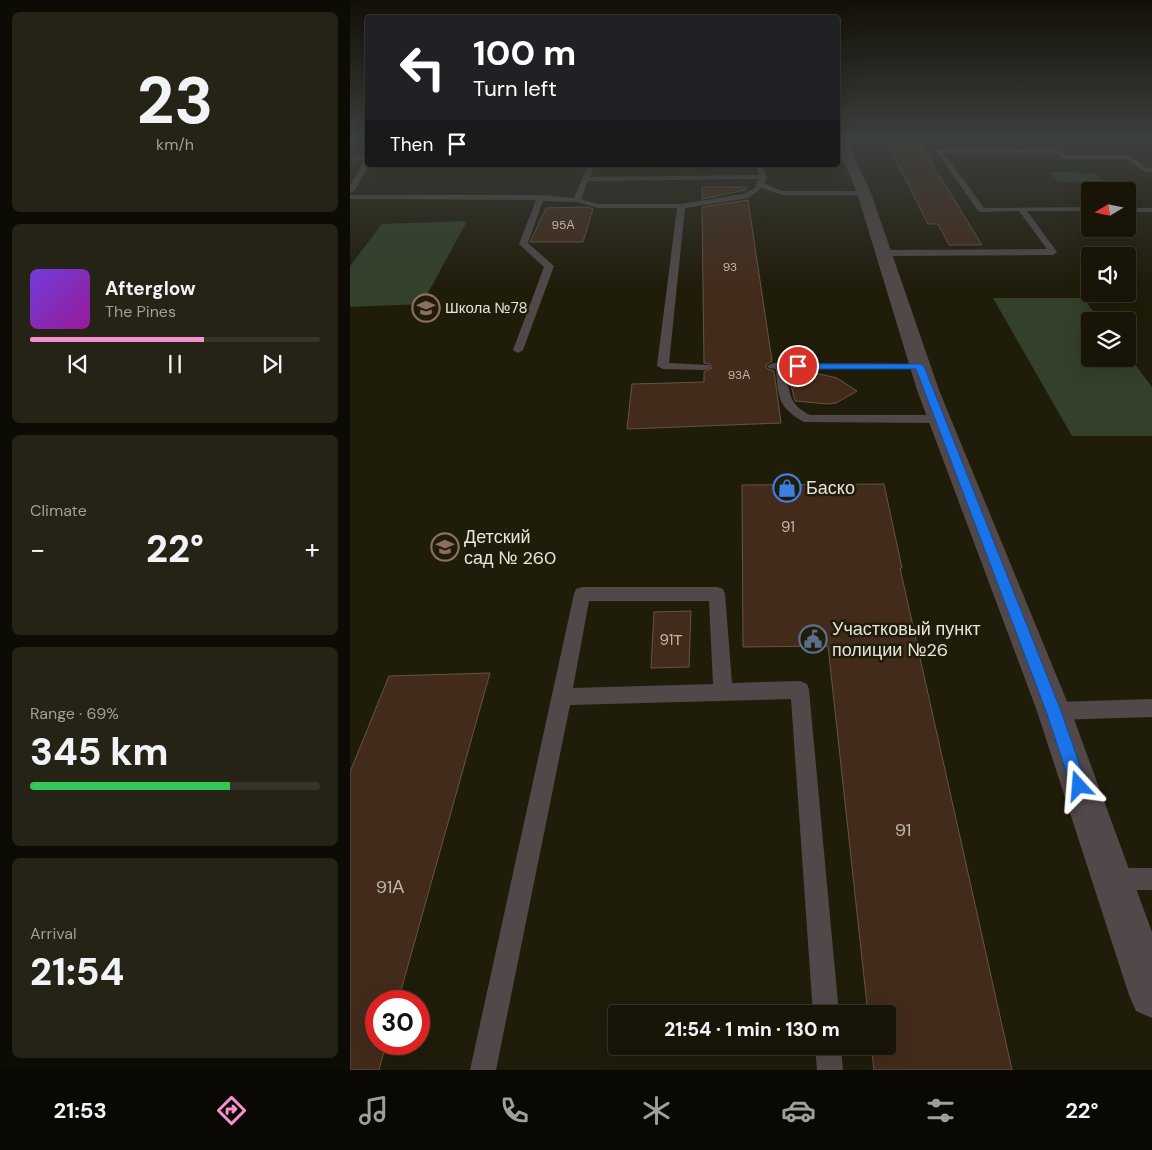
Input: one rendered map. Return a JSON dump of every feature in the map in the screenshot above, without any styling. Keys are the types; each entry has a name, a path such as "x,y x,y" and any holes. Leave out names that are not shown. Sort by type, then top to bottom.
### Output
{"street":[{"path":"861,188 939,419 1054,711 1152,995"}],"lane":[{"path":"577,200 582,188"},
{"path":"350,197 541,198 577,200 598,206 681,206 745,196 758,188"},
{"path":"770,188 782,192 864,193"},
{"path":"966,188 982,210 1081,210"},
{"path":"518,350 549,266 523,244 541,198"},
{"path":"681,206 663,366 704,367"},
{"path":"883,253 1053,252 1021,209"},
{"path":"1136,210 1152,210"},
{"path":"920,366 777,366 785,402 795,413 808,419 939,419"},
{"path":"483,1070 582,594 716,594 723,692"},
{"path":"562,697 800,690 825,1005"},
{"path":"1054,711 1152,708"},
{"path":"1111,879 1152,879"},
{"path":"829,1055 830,1070"}],"green space":[{"path":"467,221 422,304 350,307 350,266 382,224"},
{"path":"993,298 1081,298 1081,302 1086,302 1094,312 1081,312 1081,367 1136,366 1152,387 1152,436 1072,436"}],"building":[{"path":"702,188 746,188 746,190 702,199"},
{"path":"910,188 947,188 982,245 949,245 938,224 928,224"},
{"path":"748,200 772,361 765,366 774,371 781,423 627,429 632,384 704,382 704,372 712,368 710,364 704,363 702,207"},
{"path":"588,207 593,209 583,242 530,242 546,208"},
{"path":"811,374 837,378 857,391 836,403 795,401 790,381"},
{"path":"884,484 902,568 900,568 1012,1070 874,1070 872,1055 896,1055 896,1005 867,1005 828,646 743,647 742,485"},
{"path":"691,611 689,667 651,668 654,612"},
{"path":"490,673 401,990 365,990 365,1055 383,1055 379,1070 350,1070 350,772 389,676"}],"place":[{"name":"Школа №78","path":"426,308"},
{"name":"Баско","path":"787,488"},
{"name":"Детский сад № 260","path":"445,547"},
{"name":"Участковый пункт полиции №26","path":"813,639"}],"route":[{"path":"798,366 920,366 1054,711 1079,786"}]}
